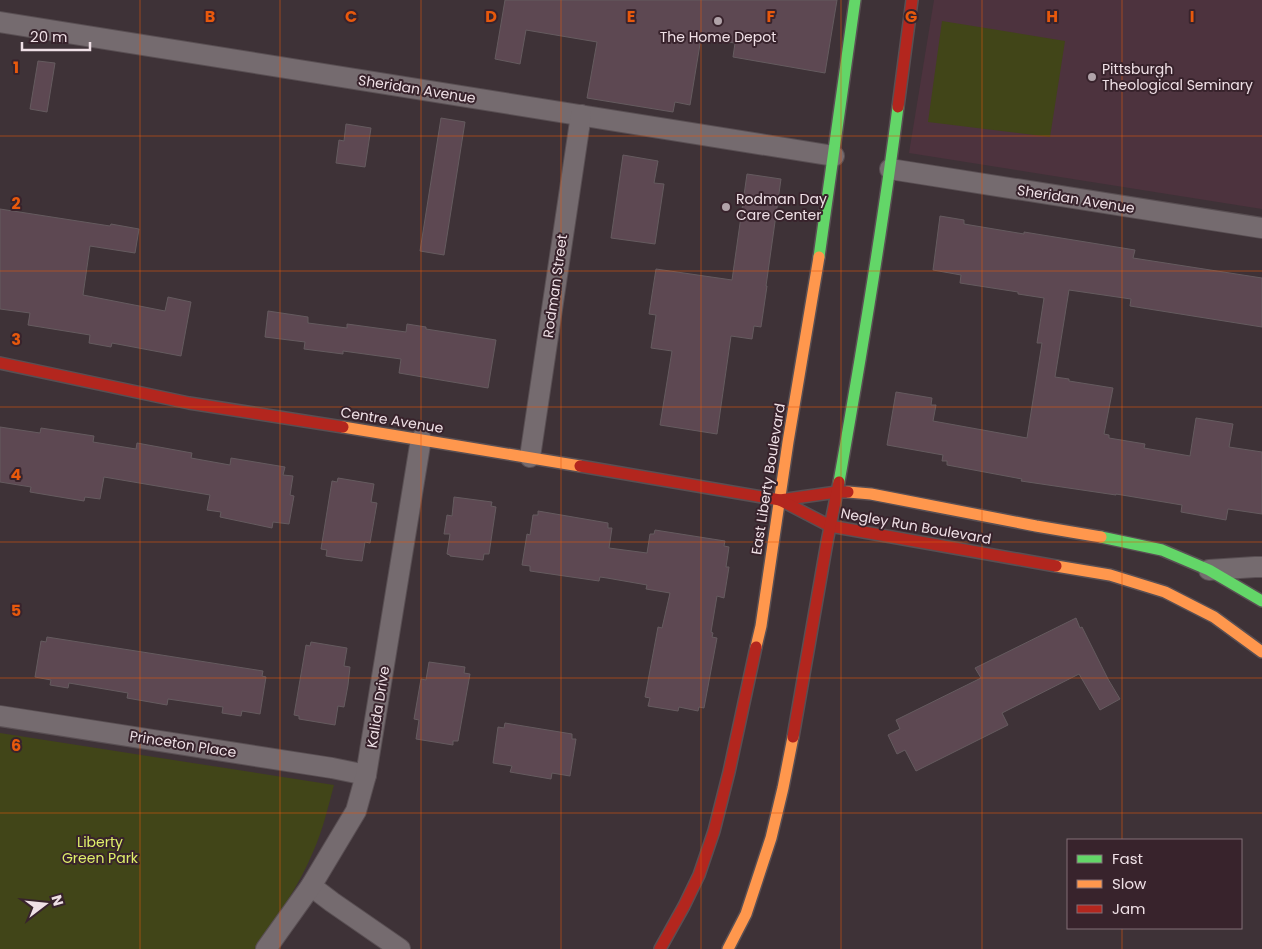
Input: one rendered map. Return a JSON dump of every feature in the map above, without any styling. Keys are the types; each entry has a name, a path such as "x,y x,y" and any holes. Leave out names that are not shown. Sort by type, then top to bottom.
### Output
{"main road":[{"name":"East Liberty Boulevard","path":"660,949 699,875 714,831 761,626 788,442 815,286 855,0"},
{"path":"728,949 746,914 771,838 798,714 866,326 890,169 912,0"},
{"name":"Centre Avenue","path":"0,363 189,403 421,439 780,500"},
{"name":"Negley Run Boulevard","path":"780,500 837,492 854,492 1105,538 1162,550 1209,570 1262,601"},
{"name":"Negley Run Boulevard","path":"780,500 830,526 1110,575 1165,592 1214,617 1262,652"}],"street":[{"name":"Sheridan Avenue","path":"0,22 834,156"},
{"name":"Rodman Street","path":"530,457 580,115"},
{"name":"Sheridan Avenue","path":"890,169 1262,228"},
{"name":"Kalida Drive","path":"266,949 311,886 356,811 366,776 421,439"},
{"path":"1209,570 1262,567"},
{"name":"Princeton Place","path":"0,716 332,768 366,776"},
{"path":"311,886 400,949"}],"shaded area":[{"name":"Pittsburgh Theological Seminary","path":"934,0 1262,0 1262,209 909,153"}],"green space":[{"path":"942,21 1065,41 1050,137 928,122"},
{"name":"Liberty Green Park","path":"0,733 334,785 320,835 307,865 287,902 256,949 0,949"}],"building":[{"path":"505,0 837,0 825,73 733,57 735,43 701,38 690,105 675,102 673,112 587,98 597,42 526,30 520,64 495,59"},
{"path":"38,61 55,63 47,112 30,109"},
{"path":"441,118 465,122 444,255 420,251"},
{"path":"346,124 371,128 365,167 336,163 339,140 344,141"},
{"path":"623,155 658,161 654,183 664,184 655,244 611,238"},
{"path":"747,174 781,179 761,327 754,326 752,339 731,336 717,434 660,425 672,351 651,348 656,315 649,314 656,269 732,280"},
{"path":"0,209 139,229 135,253 90,246 83,295 165,311 168,297 191,302 181,356 112,343 111,347 89,343 90,335 28,325 30,313 0,309"},
{"path":"940,216 964,220 964,224 1135,250 1133,258 1262,278 1262,327 1130,306 1131,299 1069,290 1055,377 1113,388 1104,434 1109,435 1109,438 1145,444 1144,448 1190,456 1196,418 1233,424 1229,447 1262,452 1262,514 1228,509 1226,520 1181,512 1182,505 1021,481 1022,479 947,465 947,461 942,461 943,455 887,445 896,392 932,398 931,405 936,405 933,421 1027,438 1042,343 1037,343 1044,298 960,283 961,275 933,270"},
{"path":"268,311 308,317 308,323 347,328 347,324 406,332 407,324 426,327 426,329 496,340 488,388 399,373 401,359 343,351 343,354 304,349 305,342 265,337"},
{"path":"0,427 40,433 41,428 94,436 93,442 136,449 137,443 192,453 191,458 230,465 231,458 285,467 283,475 293,476 290,495 294,496 289,524 273,522 272,528 220,517 221,512 207,510 210,495 104,477 100,499 85,497 84,501 30,492 31,487 0,482"},
{"path":"338,478 374,484 371,502 377,503 370,543 365,542 362,561 326,556 327,550 321,549 332,481 337,482"},
{"path":"454,497 492,502 491,506 496,507 489,554 484,554 483,560 447,554 450,534 444,534 447,515 452,516"},
{"path":"538,511 608,523 608,528 612,528 609,548 647,553 650,534 654,534 655,530 725,541 724,546 729,547 726,567 729,567 724,598 717,596 711,632 713,633 712,637 717,638 704,708 699,707 698,711 679,707 678,711 648,706 650,698 645,697 658,627 662,628 670,593 646,589 647,585 607,578 600,577 599,581 530,571 530,566 522,565 527,534 530,535 533,515 538,515"},
{"path":"1076,618 1120,699 1100,710 1079,674 1002,713 1008,725 916,771 905,750 897,754 888,735 900,729 896,720 981,678 975,668"},
{"path":"47,637 263,671 262,676 266,677 260,714 242,711 241,716 222,713 223,707 168,699 167,705 127,698 128,693 69,683 68,688 50,685 51,680 35,677 41,641 46,642"},
{"path":"311,642 347,648 344,666 350,667 348,685 344,707 338,706 335,725 299,719 299,716 294,715 306,645 310,646"},
{"path":"429,662 465,667 464,673 470,674 458,741 453,741 453,745 416,739 419,720 414,719 421,679 426,680"},
{"path":"505,723 572,734 572,739 576,739 570,776 552,773 551,779 510,772 512,766 493,763 498,727 504,728"}],"traffic: fast":[{"path":"819,257 855,0"},
{"path":"839,482 871,295 898,107"},
{"path":"1101,537 1162,550 1209,570 1262,601"}],"traffic: slow":[{"path":"756,647 761,626 788,442 819,257"},
{"path":"343,427 580,466"},
{"path":"848,492 871,494 1101,537"},
{"path":"1056,566 1110,575 1165,592 1214,617 1262,652"},
{"path":"728,949 746,914 771,838 793,737"}],"traffic: jam":[{"path":"898,107 912,0"},
{"path":"0,363 189,403 343,427"},
{"path":"580,466 780,500 848,492"},
{"path":"793,737 839,482"},
{"path":"780,500 830,526 1056,566"},
{"path":"660,949 699,875 714,831 756,647"}],"place":[{"name":"The Home Depot","path":"718,21"},
{"name":"Pittsburgh Theological Seminary","path":"1092,77"},
{"name":"Rodman Day Care Center","path":"726,207"}]}
